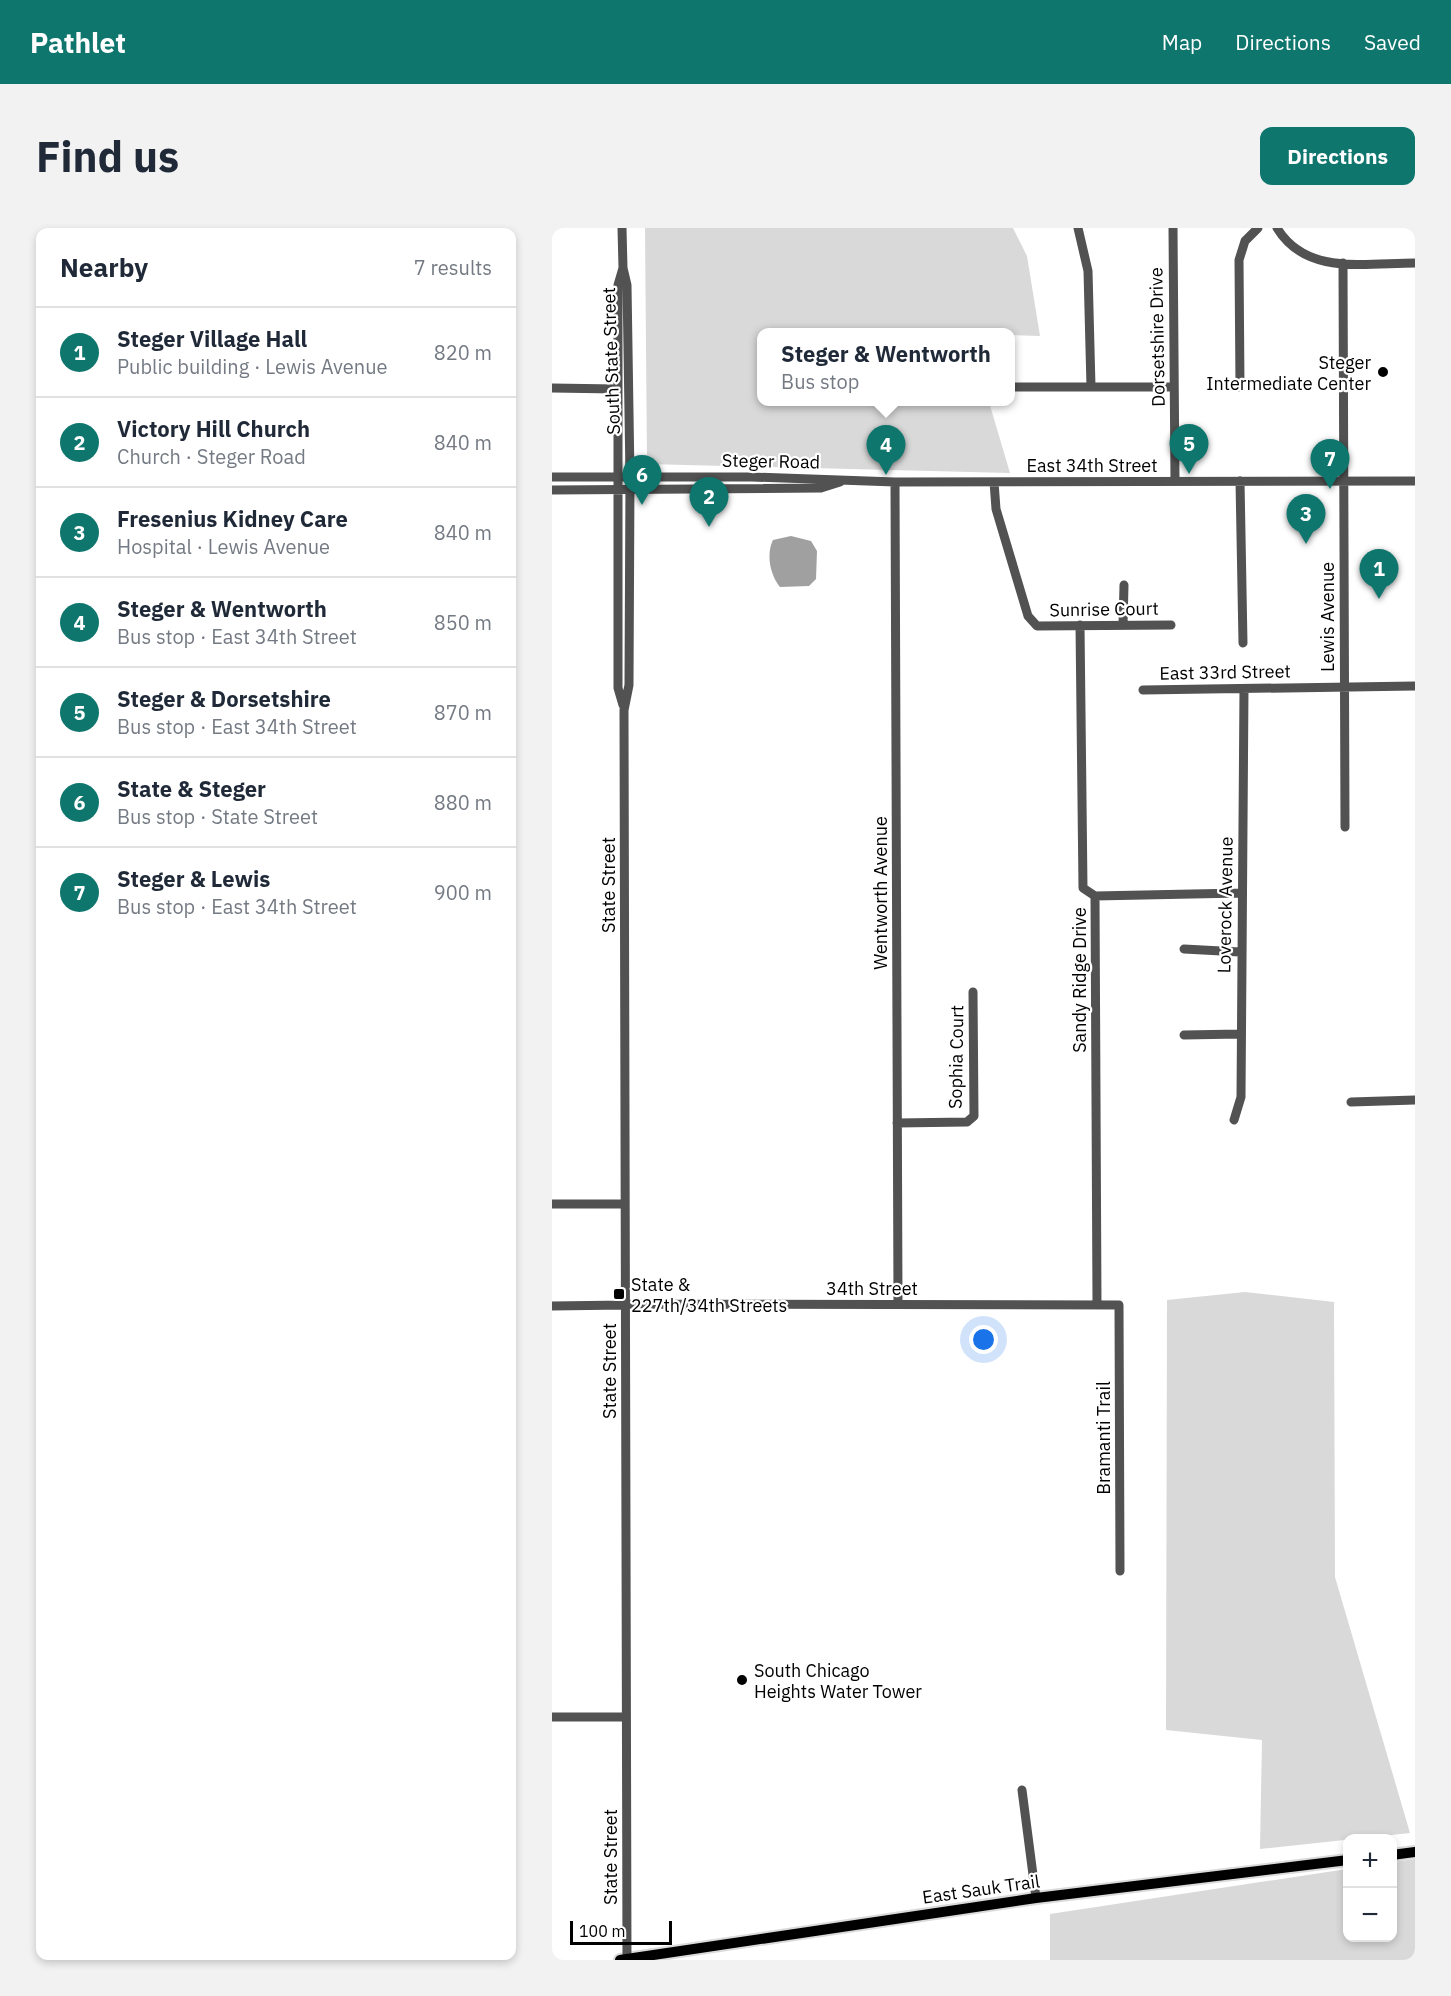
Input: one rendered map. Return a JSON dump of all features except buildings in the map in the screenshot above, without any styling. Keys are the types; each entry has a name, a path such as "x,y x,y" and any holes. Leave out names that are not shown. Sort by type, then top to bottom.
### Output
{"main road":[{"path":"1397,1854 1415,1851"},
{"name":"East Sauk Trail","path":"624,1960 1036,1898 1343,1860"}],"street":[{"name":"South State Street","path":"622,228 623,268 627,285 630,490"},
{"path":"1078,228 1088,272 1091,387"},
{"name":"Dorsetshire Drive","path":"1173,228 1175,482"},
{"path":"1240,387 1239,260 1245,242 1258,228"},
{"path":"1277,228 1289,245 1319,262 1415,263"},
{"name":"Lewis Avenue","path":"1343,263 1345,827"},
{"name":"South State Street","path":"616,490 618,285 623,268"},
{"path":"1015,387 1174,387"},
{"path":"552,388 616,389"},
{"name":"Steger Road","path":"552,477 822,478 842,482"},
{"path":"1240,481 1243,643"},
{"name":"East 34th Street","path":"842,482 1415,481"},
{"name":"Steger Road","path":"552,490 821,488 842,482"},
{"name":"Wentworth Avenue","path":"895,482 898,1304"},
{"name":"Sunrise Court","path":"994,482 999,520 1028,616 1037,626 1171,625"},
{"name":"State Street","path":"616,490 618,687 624,710"},
{"name":"State Street","path":"624,1960 626,1717 624,710 629,685 630,490"},
{"path":"1124,585 1124,625"},
{"name":"Sandy Ridge Drive","path":"1080,626 1083,888 1095,896 1097,1305"},
{"name":"East 33rd Street","path":"1143,690 1415,686"},
{"name":"Loverock Avenue","path":"1234,1120 1241,1097 1240,952 1244,689"},
{"path":"1095,896 1241,893"},
{"path":"1184,950 1240,952"},
{"name":"Sophia Court","path":"897,1123 968,1122 974,1116 973,992"},
{"path":"1184,1035 1240,1034"},
{"path":"1351,1102 1415,1100"},
{"path":"552,1204 625,1204"},
{"name":"34th Street","path":"552,1306 1119,1305"},
{"name":"Bramanti Trail","path":"1119,1305 1120,1570"},
{"path":"552,1717 626,1717"},
{"path":"1022,1790 1036,1898"}],"shaded area":[{"path":"645,228 1013,228 1027,256 1040,336 1015,335 1015,328 757,328 757,406 990,406 1010,473 647,464"},
{"path":"791,536 811,541 817,551 816,579 809,586 780,587 774,577 770,564 773,540"},
{"path":"1245,1292 1334,1302 1335,1577 1410,1833 1343,1834 1343,1840 1260,1849 1262,1740 1166,1730 1167,1300"},
{"path":"1415,1859 1415,1960 1050,1960 1050,1914 1343,1870 1343,1942 1397,1942 1397,1861"}],"place":[{"name":"Steger Intermediate Center","path":"1383,372"},
{"name":"Steger & Dorsetshire","path":"1189,474"},
{"name":"Steger & Wentworth","path":"886,475"},
{"name":"Steger & Lewis","path":"1330,489"},
{"name":"State & Steger","path":"642,505"},
{"name":"Victory Hill Church","path":"709,527"},
{"name":"Fresenius Kidney Care","path":"1306,544"},
{"name":"Steger Village Hall","path":"1379,599"},
{"name":"State & 227th/34th Streets","path":"619,1294"},
{"name":"South Chicago Heights Water Tower","path":"742,1680"}]}
